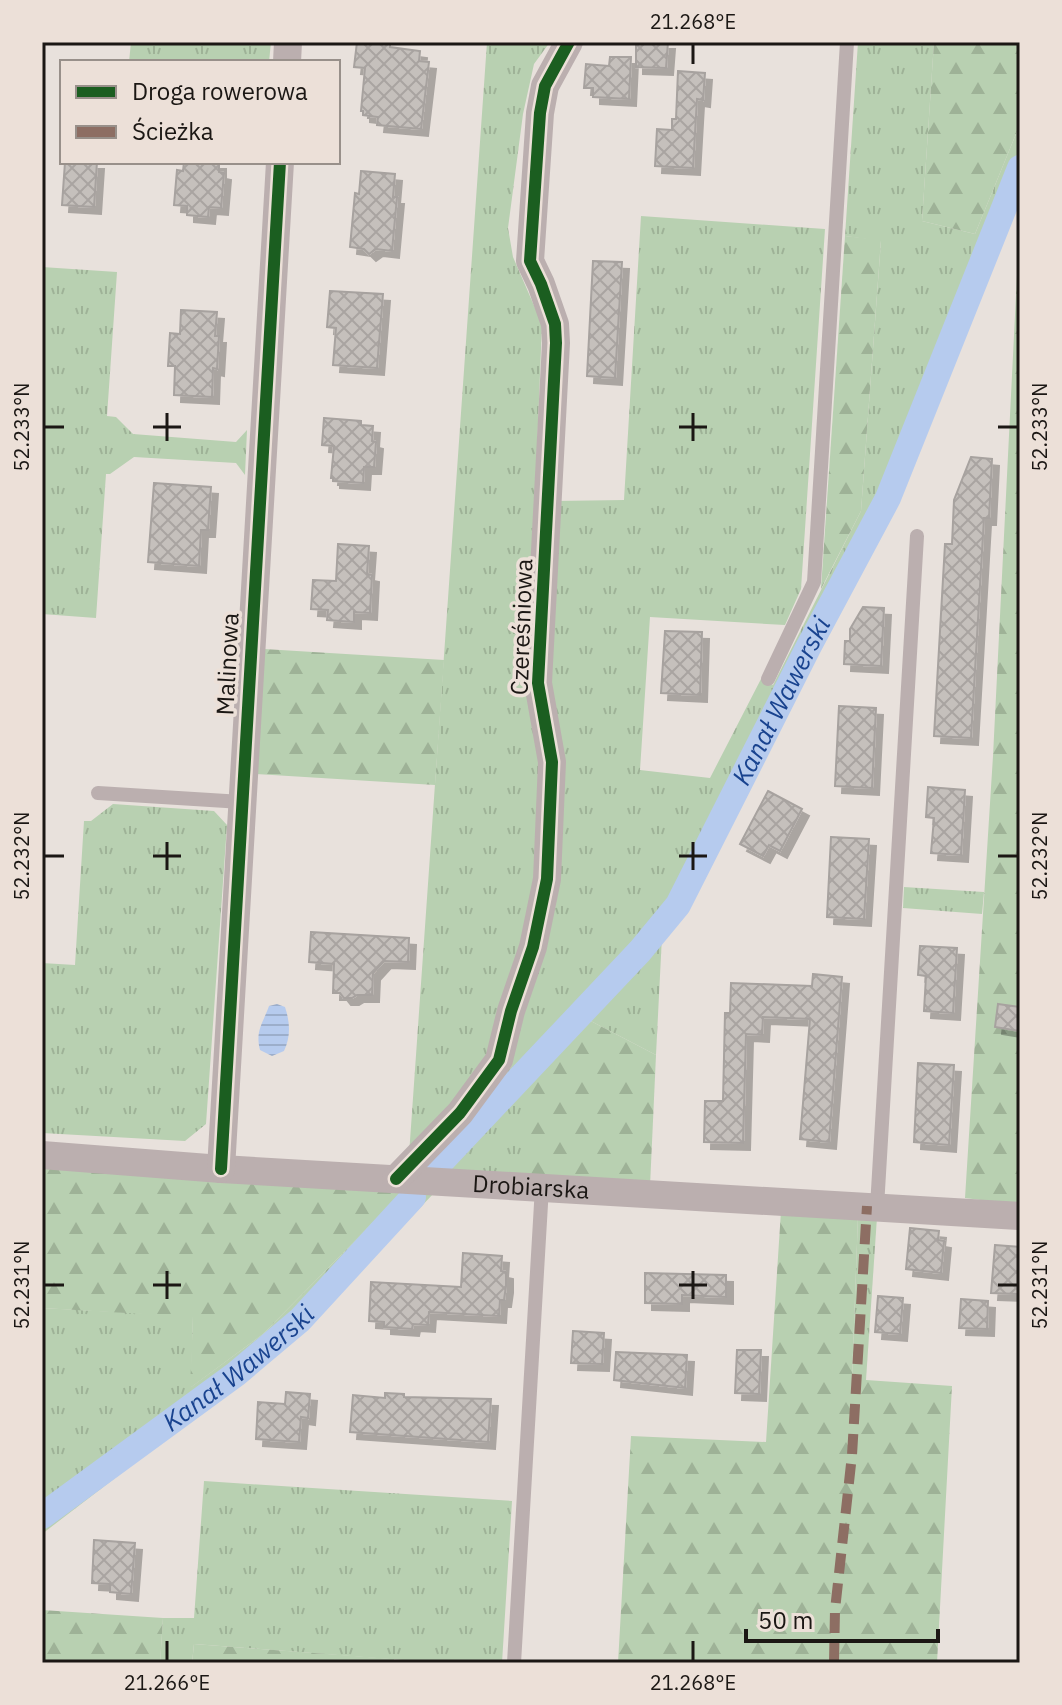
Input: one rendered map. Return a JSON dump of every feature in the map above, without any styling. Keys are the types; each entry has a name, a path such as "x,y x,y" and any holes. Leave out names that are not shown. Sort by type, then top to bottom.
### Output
{"street":[{"name":"Czereśniowa","path":"396,1179 460,1113 499,1060 511,1011 533,947 547,879 552,762 538,683 556,343 555,324 530,261 540,113 545,86 569,42"},
{"name":"Malinowa","path":"221,1169 280,164"},
{"name":"Drobiarska","path":"42,1155 221,1169 1020,1216"}],"lane":[{"path":"768,679 814,582 847,42"},
{"path":"877,1207 917,536"},
{"path":"98,793 242,802"},
{"path":"514,1663 542,1187"}],"green space":[{"path":"131,42 271,42 269,60 129,60"},
{"path":"487,42 550,42 534,64 523,114 508,228 513,257 542,324 528,676 539,735 536,900 482,1072 409,1155"},
{"path":"858,42 934,42 922,221 975,234 1020,124 1020,189 892,506 684,912 662,936 656,1055 585,1018 527,1178 419,1169 511,1067 550,908 546,691 555,501 624,500 641,216 825,229 801,589 785,625 650,617 640,770 710,778 761,679 773,685 861,511 881,241 845,236"},
{"path":"934,42 1020,42 1020,124 975,234 922,221"},
{"path":"1020,215 1020,1205 965,1198 993,756"},
{"path":"845,236 881,240 861,511 821,589"},
{"path":"42,267 117,272 107,416 116,417 133,434 236,442 247,430 245,475 236,463 134,457 106,474 96,618 42,614"},
{"path":"264,649 444,660 435,785 256,774"},
{"path":"113,804 214,811 227,825 206,1124 185,1141 42,1133 42,963 75,965 84,821 91,821"},
{"path":"904,887 984,892 982,914 903,908"},
{"path":"585,1018 656,1055 650,1186 527,1178 530,1078"},
{"path":"42,1166 404,1191 263,1334 190,1388 193,1317 42,1308"},
{"path":"404,1191 434,1193 295,1340 42,1534 42,1308 193,1316 191,1387 263,1334"},
{"path":"781,1211 858,1216 852,1379 952,1386 937,1663 618,1663 631,1436 766,1442"},
{"path":"858,1216 877,1217 866,1380 852,1380"},
{"path":"204,1481 512,1501 502,1663 441,1663 194,1644 192,1663 160,1663 163,1618 194,1618"},
{"path":"42,1610 163,1618 160,1663 42,1663"},
{"path":"194,1644 394,1659 394,1663 192,1663"}],"water":[{"path":"277,1004 285,1007 289,1034 284,1051 272,1056 260,1050 258,1038 269,1006"}],"building":[{"path":"357,42 390,43 390,47 420,51 419,61 429,62 421,129 377,125 378,117 363,115 365,68 354,67"},
{"path":"636,42 668,42 666,68 636,67"},
{"path":"610,57 631,57 629,99 593,97 593,88 584,88 586,64 609,66"},
{"path":"678,71 705,73 703,100 697,99 693,168 655,166 657,129 672,130 672,119 676,119"},
{"path":"65,164 97,164 94,207 62,205"},
{"path":"184,164 219,164 219,172 224,173 221,208 209,207 208,217 187,215 187,206 174,205 177,170 183,171"},
{"path":"361,171 395,174 393,197 397,197 392,251 376,249 369,254 364,249 350,247 355,193 359,194"},
{"path":"593,261 622,262 615,378 587,376"},
{"path":"330,291 383,294 377,368 333,365 336,328 327,327"},
{"path":"181,310 217,312 215,336 219,336 212,397 174,395 175,366 168,366 170,333 180,334"},
{"path":"324,418 361,421 361,425 373,426 372,441 376,442 374,467 364,467 363,483 333,481 331,478 334,446 322,445"},
{"path":"971,457 992,459 989,518 984,518 971,738 934,736 945,544 952,544 954,500"},
{"path":"154,483 211,487 208,530 201,530 199,566 148,562"},
{"path":"338,544 369,546 367,574 372,575 370,613 354,612 354,622 327,620 328,610 311,609 313,580 336,581"},
{"path":"863,607 884,608 881,666 844,664 845,641 850,641 850,629"},
{"path":"665,631 702,632 700,695 661,693"},
{"path":"839,706 876,708 872,788 835,786"},
{"path":"928,787 965,790 961,855 931,853 934,818 926,817"},
{"path":"768,791 802,809 780,851 769,845 763,856 740,844"},
{"path":"831,837 869,839 864,919 827,917"},
{"path":"311,932 409,938 408,962 384,961 373,973 372,995 344,998 340,993 333,993 334,964 309,962"},
{"path":"920,946 957,948 953,1013 924,1011 926,976 918,975"},
{"path":"813,974 842,977 829,1142 800,1139 810,1019 763,1017 762,1035 746,1034 743,1143 704,1142 705,1101 723,1101 725,1013 730,1013 731,983 812,986"},
{"path":"998,1004 1020,1007 1020,1031 995,1027"},
{"path":"918,1063 954,1065 949,1145 914,1142"},
{"path":"910,1228 939,1231 938,1240 944,1241 941,1273 906,1269"},
{"path":"995,1245 1020,1247 1020,1294 991,1293"},
{"path":"463,1253 502,1256 501,1271 506,1272 506,1286 504,1300 500,1300 499,1316 429,1312 428,1325 413,1324 412,1329 384,1327 384,1322 369,1321 371,1282 461,1287"},
{"path":"645,1273 726,1275 726,1297 682,1295 682,1304 645,1303"},
{"path":"878,1296 903,1298 900,1334 875,1332"},
{"path":"961,1299 988,1301 987,1329 959,1328"},
{"path":"573,1331 604,1333 602,1364 571,1363"},
{"path":"737,1350 761,1350 759,1394 735,1393"},
{"path":"616,1352 687,1355 685,1388 614,1380"},
{"path":"286,1392 310,1394 308,1418 301,1417 299,1442 256,1439 258,1402 285,1404"},
{"path":"385,1393 404,1394 404,1397 491,1399 488,1442 350,1432 353,1395 385,1398"},
{"path":"94,1540 135,1543 131,1594 110,1592 110,1584 92,1583"}],"waterway":[{"name":"Kanał Wawerski","path":"437,1166 640,951 678,905 888,498 1020,168"},
{"name":"Kanał Wawerski","path":"42,1516 236,1374 300,1320 413,1197"}],"marked path":[{"path":"834,1663 835,1610 852,1455 867,1206"}],"cycle path":[{"path":"396,1179 460,1113 499,1060 511,1011 533,947 547,879 552,762 538,683 556,343 555,324 530,261 540,113 545,86 569,42"},
{"path":"221,1169 280,164"}]}
